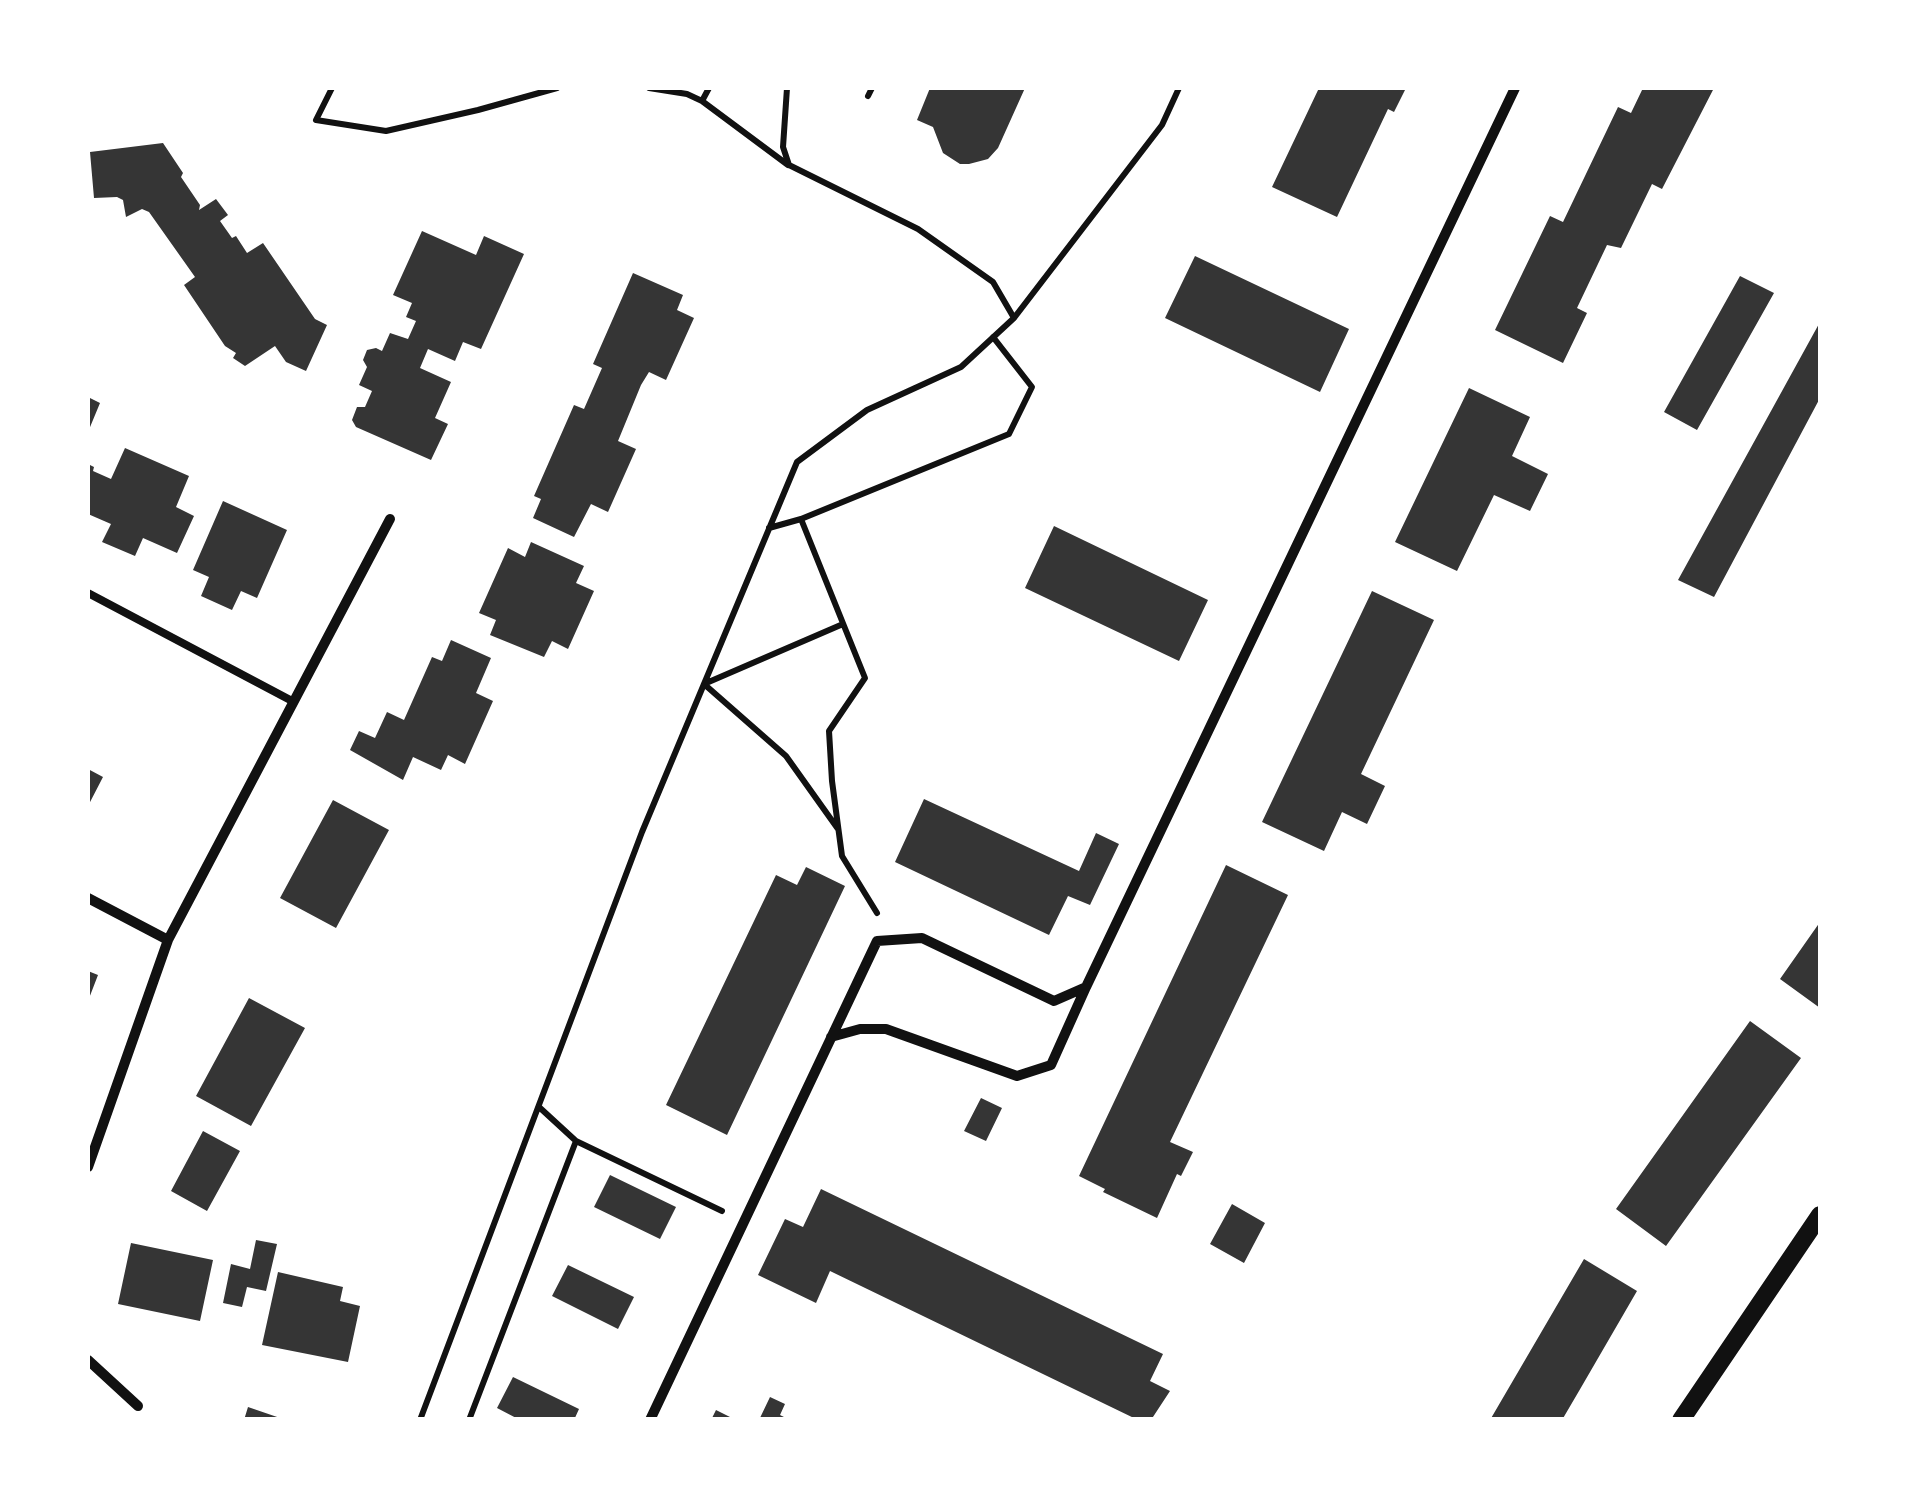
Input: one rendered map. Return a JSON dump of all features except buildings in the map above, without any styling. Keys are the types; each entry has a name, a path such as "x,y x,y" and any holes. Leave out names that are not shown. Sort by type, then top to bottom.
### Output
{"street":[{"path":"832,1037 860,1029 886,1029 1017,1076 1050,1065 1515,88"},
{"path":"88,1167 168,940 390,519"},
{"path":"88,898 168,940"},
{"path":"650,1420 876,941 922,938 1054,1001 1086,987"},
{"path":"1682,1420 1820,1215"},
{"path":"88,1360 138,1406"}],"lane":[{"path":"88,593 294,702"}],"path":[{"path":"332,88 316,120 386,131 557,88"},
{"path":"649,88 687,94 702,101 790,166 918,230 993,282 1014,318"},
{"path":"702,101 709,88"},
{"path":"788,88 783,148 790,166"},
{"path":"420,1420 642,832 797,462 867,410 961,367 1014,318 1162,124 1178,88"},
{"path":"769,528 801,519 1009,434 1032,387 994,337"},
{"path":"801,519 865,678 829,731 842,856 893,940"},
{"path":"704,684 843,624"},
{"path":"704,684 786,756 838,830"},
{"path":"539,1107 576,1141 745,1222"},
{"path":"470,1420 576,1141"}]}
